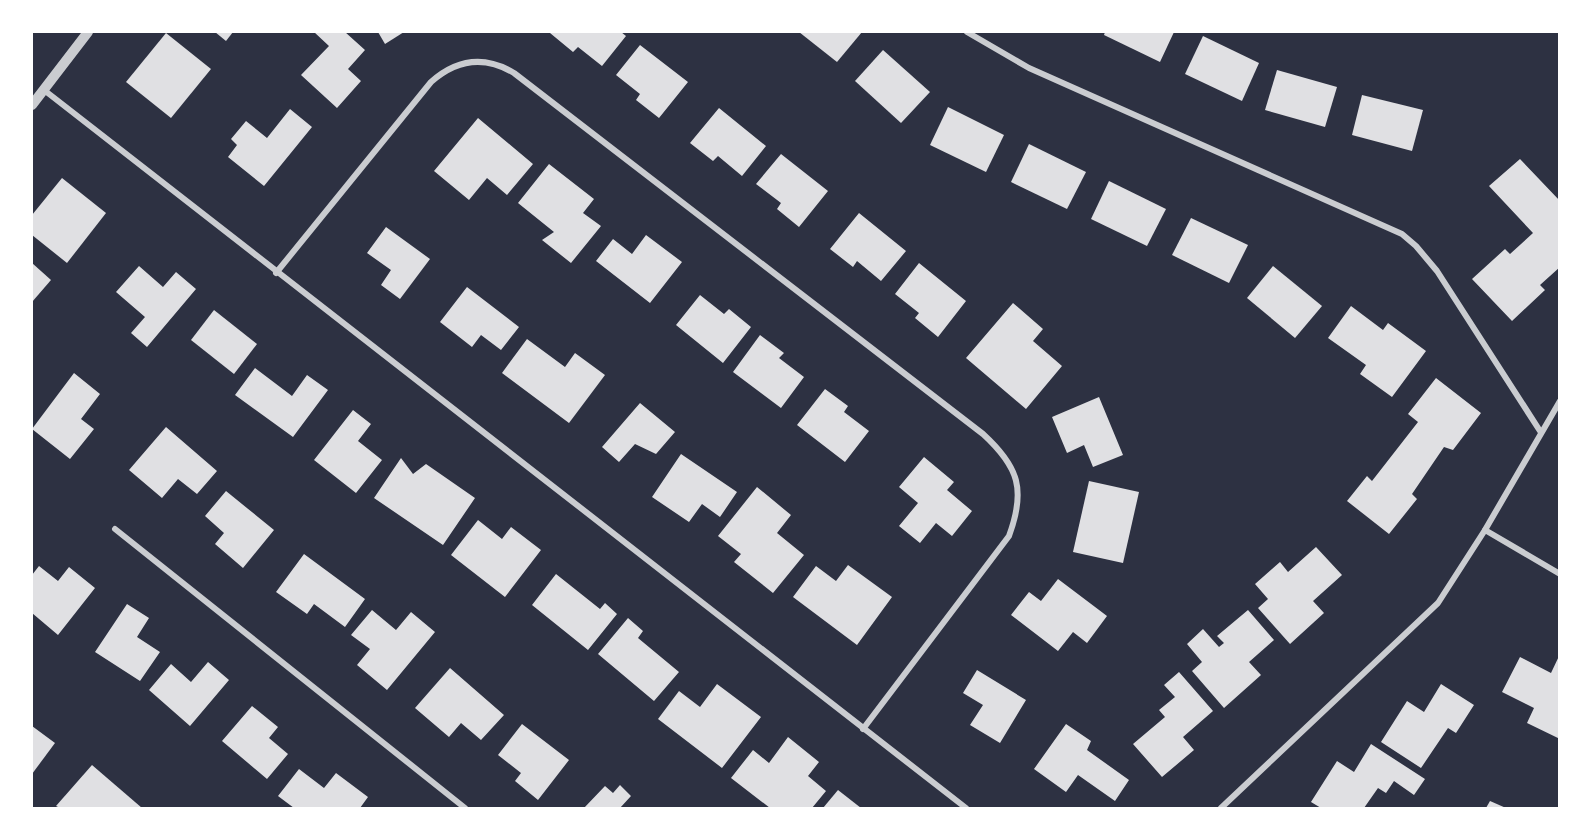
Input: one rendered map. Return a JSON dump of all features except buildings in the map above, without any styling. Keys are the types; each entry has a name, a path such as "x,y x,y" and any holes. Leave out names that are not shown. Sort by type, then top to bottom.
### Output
{"street":[{"path":"32,105 88,32"},
{"path":"967,32 1029,68 1401,234 1416,246 1437,271 1540,431"},
{"path":"276,273 431,82 444,70 463,62 492,63 514,73 973,426 998,448 1016,475 1019,497 1017,515 1002,548 863,729"},
{"path":"44,90 276,273 966,808"},
{"path":"1221,808 1438,603 1485,530 1540,431 1560,401"},
{"path":"115,529 465,808"},
{"path":"1485,530 1560,574"}]}
